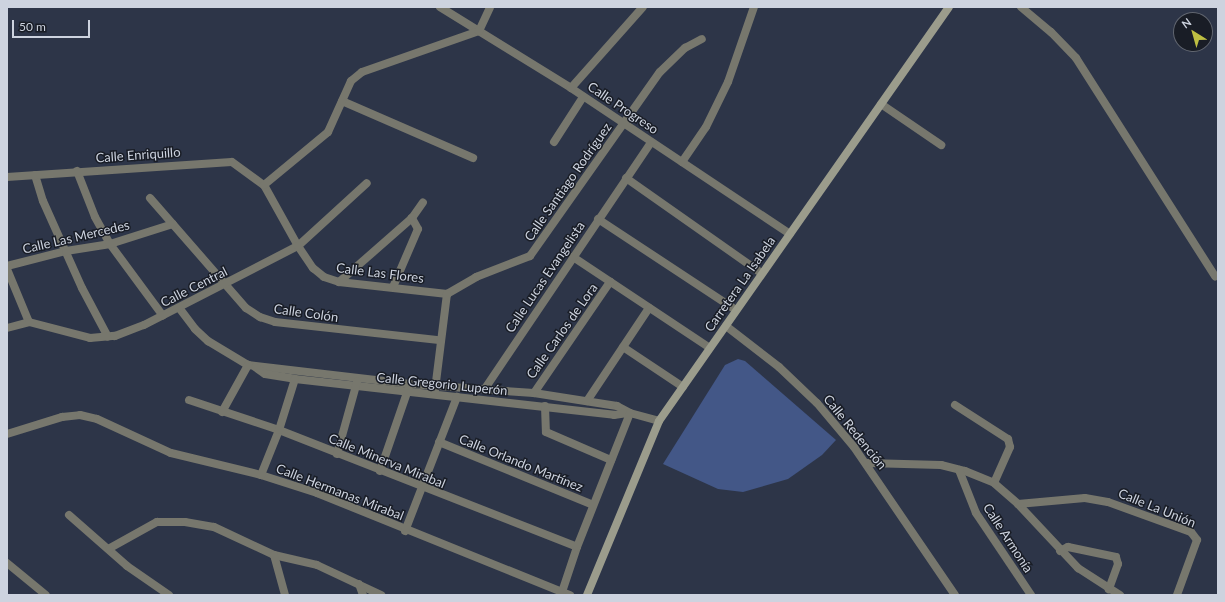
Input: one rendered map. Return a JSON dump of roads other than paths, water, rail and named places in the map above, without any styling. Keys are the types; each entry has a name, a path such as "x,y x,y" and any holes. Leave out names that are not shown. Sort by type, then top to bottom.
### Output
{"main road":[{"name":"Carretera La Isabela","path":"586,595 659,421 726,326 761,273 949,7"}],"street":[{"name":"Calle Progreso","path":"440,7 571,88 790,234"},
{"path":"264,185 320,141 336,118 351,81 362,72 480,31 490,7"},
{"path":"571,88 643,7"},
{"path":"682,162 706,127 728,82 754,7"},
{"path":"1021,7 1052,32 1076,58 1215,276"},
{"name":"Calle Santiago Rodríguez","path":"447,294 476,278 530,256 660,72 685,48 702,39"},
{"path":"554,142 583,97"},
{"path":"342,101 473,158"},
{"path":"881,104 941,144"},
{"name":"Calle Lucas Evangelista","path":"484,390 572,257 651,142"},
{"name":"Calle Enriquillo","path":"7,177 77,171 232,162 264,185"},
{"path":"77,171 94,217 110,244 163,316"},
{"path":"35,175 66,251 108,337"},
{"path":"626,178 761,273"},
{"name":"Calle Central","path":"7,328 29,322 90,338 108,337 163,316 298,246 367,183"},
{"name":"Calle Las Flores","path":"264,185 298,246 313,268 324,277 339,282 447,294"},
{"name":"Calle Colón","path":"150,198 246,308 275,322 439,340"},
{"path":"339,282 412,218 423,202"},
{"path":"393,287 418,229 412,218"},
{"path":"598,219 736,310"},
{"name":"Calle Las Mercedes","path":"7,267 66,251 110,244 173,224"},
{"path":"572,257 710,348"},
{"path":"7,267 29,322"},
{"name":"Calle Carlos de Lora","path":"534,393 610,282"},
{"path":"435,389 439,340 447,294"},
{"name":"Calle Gregorio Luperón","path":"180,308 195,329 208,340 265,374 357,387 408,392 435,389 534,393 617,406 630,413 659,421"},
{"path":"587,401 649,308"},
{"name":"Calle Redención","path":"726,326 779,368 817,403 868,463 955,595"},
{"path":"623,347 683,387"},
{"path":"222,412 252,366"},
{"name":"Calle Gregorio Luperón","path":"252,366 268,366 410,384 435,389 457,397 614,415 630,413"},
{"path":"337,454 357,387 357,378"},
{"path":"261,475 280,430 295,379"},
{"path":"380,471 410,384"},
{"path":"405,530 457,397"},
{"name":"Calle Minerva Mirabal","path":"189,400 280,430 421,488 576,548"},
{"path":"954,405 1008,439 1010,447 994,483"},
{"path":"545,406 546,432 611,460"},
{"path":"566,594 576,548 630,413"},
{"name":"Calle Hermanas Mirabal","path":"7,434 62,417 80,415 114,426 171,453 261,475 317,493 405,530 566,594"},
{"name":"Calle Orlando Martínez","path":"439,442 593,505"},
{"path":"868,463 941,465 994,483 1018,504 1060,551 1109,589 1120,595"},
{"name":"Calle Armonía","path":"959,470 976,513 1031,595"},
{"name":"Calle La Unión","path":"1018,504 1085,498 1108,502 1191,532 1197,540 1177,595"},
{"path":"69,515 110,548 127,566 169,595"},
{"path":"110,548 158,522 185,522 214,527 274,555 317,565 381,595"},
{"path":"1060,551 1068,547 1116,557 1118,564 1109,589"},
{"path":"274,555 285,595"},
{"path":"7,563 46,595"},
{"path":"359,584 363,595"}]}
